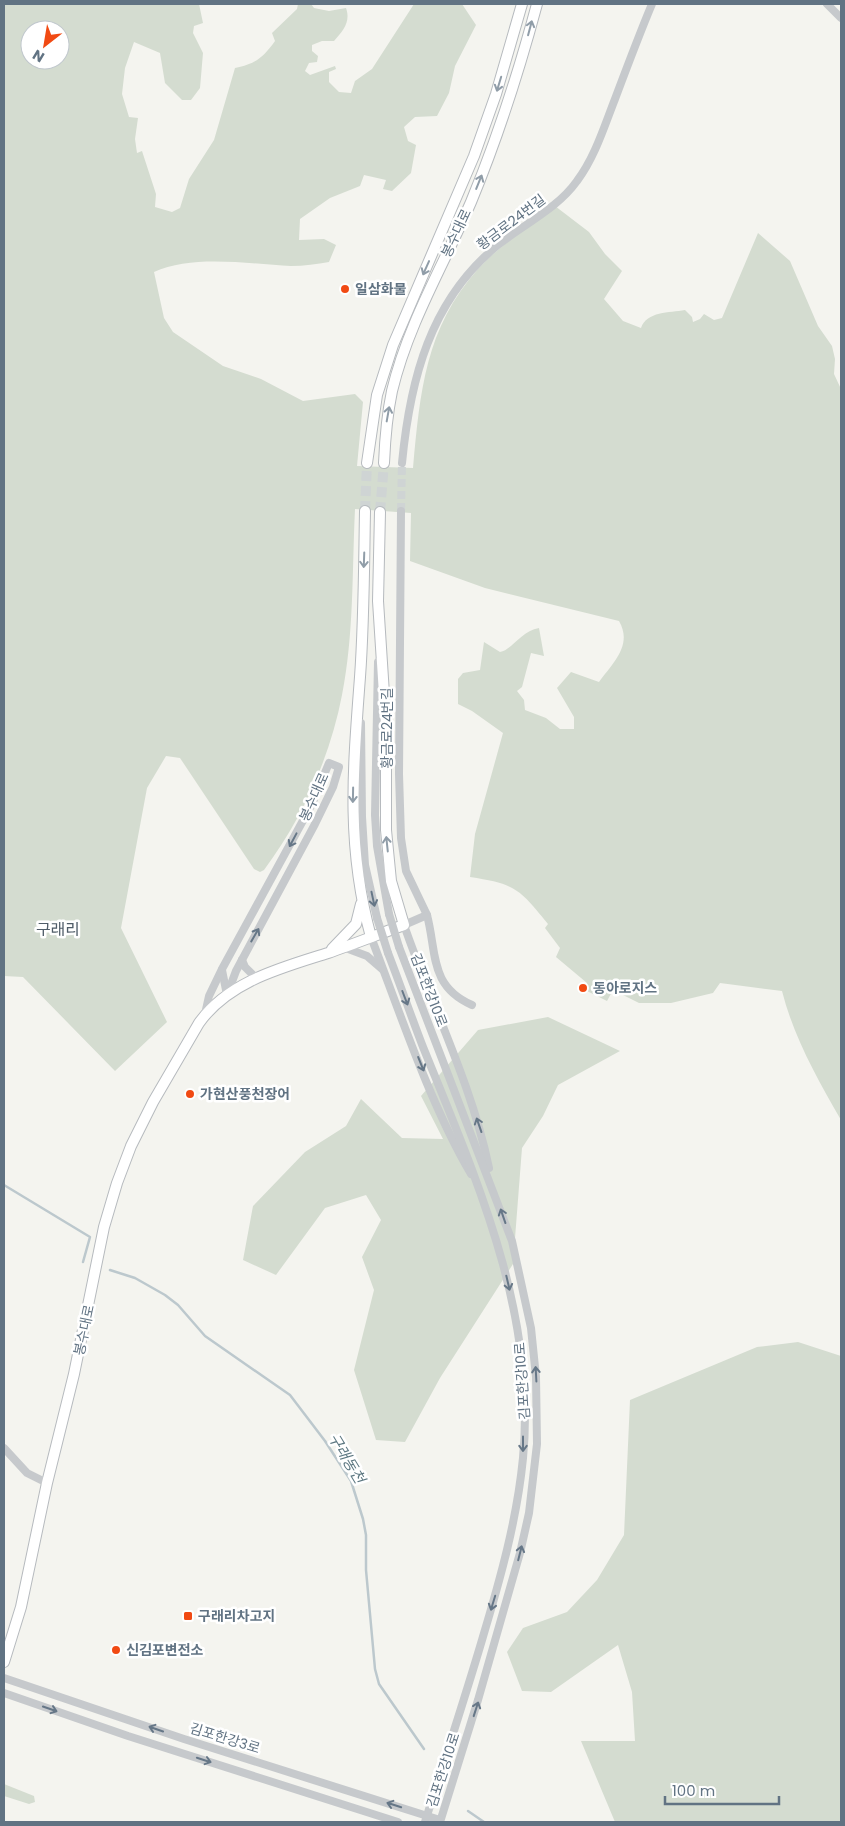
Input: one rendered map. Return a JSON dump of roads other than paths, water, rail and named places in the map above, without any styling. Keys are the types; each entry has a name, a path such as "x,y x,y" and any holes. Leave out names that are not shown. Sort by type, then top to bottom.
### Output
{"main road":[{"name":"봉수대로","path":"367,463 377,395 393,345 474,156 496,94 522,4"},
{"name":"봉수대로","path":"384,463 386,423 400,364 410,334 471,201 493,144 518,77 537,4"},
{"path":"365,511 360,676 353,743 353,825 360,898 371,937"},
{"path":"380,512 380,649 385,707 386,838 391,881 404,925"},
{"path":"328,953 351,932 356,924 360,898"},
{"name":"봉수대로","path":"4,1662 22,1607 47,1483 62,1430 104,1227 122,1166 153,1102 205,1014 227,995 256,978 404,925"}],"street":[{"name":"황금로24번길","path":"402,463 407,416 416,375 430,336 443,310 457,288 478,263 508,237 559,201 577,182 595,149 652,4"},
{"path":"827,4 841,18"},
{"name":"황금로24번길","path":"401,511 399,774 401,838 406,871 427,915 435,963 442,979 452,994 472,1005"},
{"name":"김포한강10로","path":"380,649 375,744 377,846 390,914 399,948 494,1190 512,1241 531,1328 538,1420 536,1471 530,1513 478,1700 440,1821"},
{"name":"김포한강10로","path":"360,676 362,817 366,865 377,918 388,953 482,1192 502,1257 518,1328 524,1391 523,1456 516,1514 501,1578 426,1819"},
{"name":"봉수대로","path":"205,1014 208,996 312,804 329,763 335,763 339,767 325,804 242,960 227,995"},
{"path":"427,915 404,925 483,1137 494,1190"},
{"path":"371,937 437,1104 459,1154 482,1192"},
{"path":"343,947 367,956 384,972"},
{"path":"242,960 245,967 256,978"},
{"path":"222,969 223,983 227,995"},
{"path":"4,1448 28,1473 47,1483"},
{"name":"김포한강3로","path":"4,1678 426,1819 440,1821"},
{"name":"김포한강3로","path":"4,1694 128,1736 398,1822"}],"waterway":[{"name":"구래동천","path":"4,1185 90,1237 83,1262"},
{"name":"구래동천","path":"110,1270 135,1278 165,1295 178,1305 205,1336 290,1395 325,1441 351,1481 363,1519 366,1535 366,1570 375,1669 379,1684 424,1749"},
{"name":"구래동천","path":"468,1811 484,1822"}],"tunnel":[{"path":"365,511 367,463"},
{"path":"380,512 384,463"},
{"path":"401,511 402,463"}],"place":[{"name":"일삼화물","path":"345,289"},
{"name":"동아로지스","path":"583,988"},
{"name":"가현산풍천장어","path":"190,1094"},
{"name":"구래리차고지","path":"188,1616"},
{"name":"신김포변전소","path":"116,1650"}],"district":[{"name":"구래리","path":"58,929"}]}
